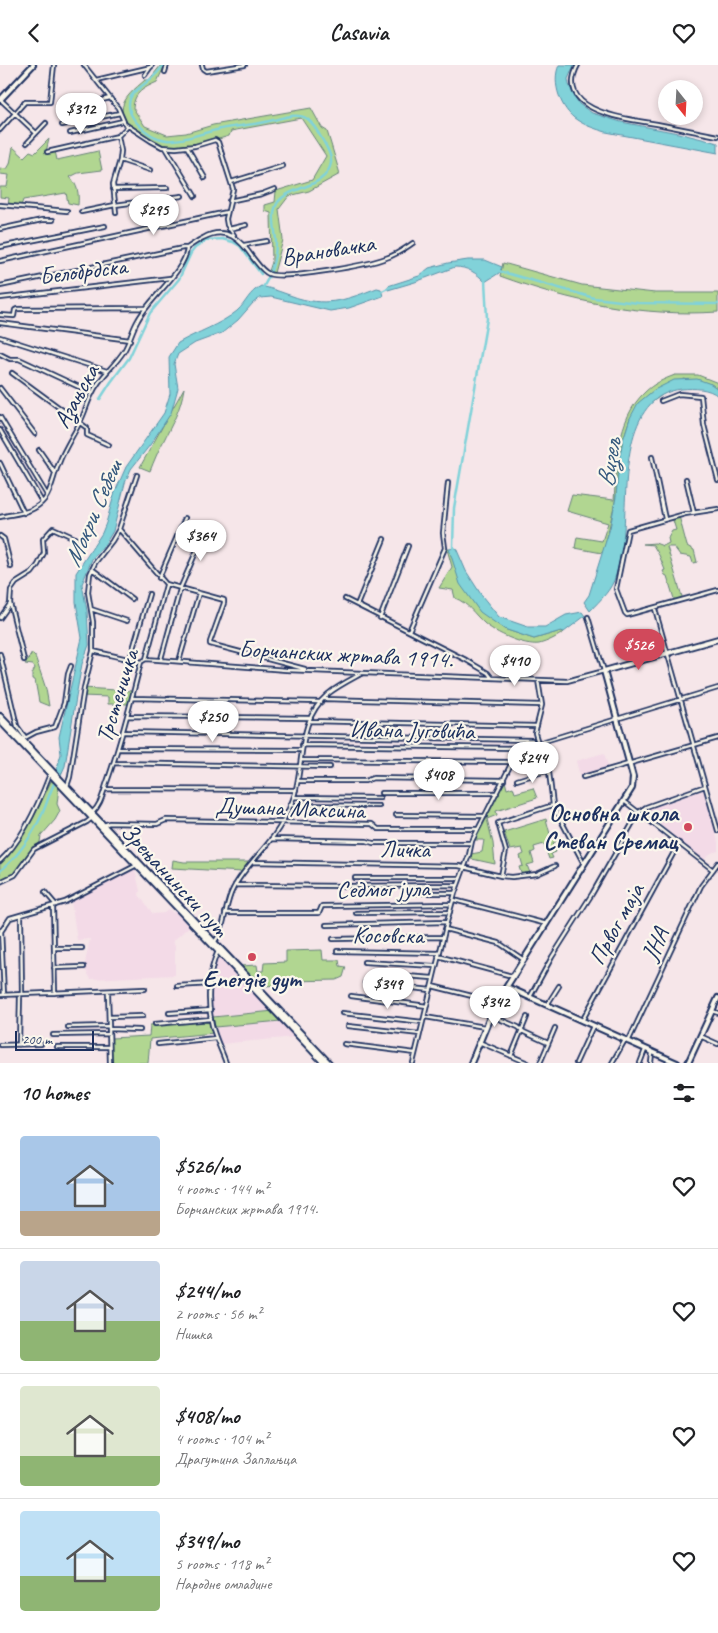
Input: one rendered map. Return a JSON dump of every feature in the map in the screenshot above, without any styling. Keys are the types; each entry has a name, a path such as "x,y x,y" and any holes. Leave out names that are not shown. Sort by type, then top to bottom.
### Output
{"main road":[{"path":"0,99 33,65"},
{"name":"Борчанских жртава 1914.","path":"604,671 718,639"},
{"path":"471,1063 490,1015 630,791 633,782 630,764 604,671"},
{"name":"Зрењанински пут","path":"0,716 24,738 54,776 324,1063"},
{"name":"Зрењанински пут","path":"0,721 54,776"},
{"name":"Зрењанински пут","path":"92,816 104,825 138,865 329,1063"},
{"path":"507,987 677,1063"},
{"path":"688,1063 718,998"}],"street":[{"path":"0,130 25,102 50,102 54,65"},
{"path":"91,65 85,66 120,113 128,127 151,141 166,148 187,147 215,140 218,142 234,190 229,201 226,221 229,229 246,225"},
{"path":"165,72 167,65"},
{"path":"202,65 206,71 245,65"},
{"path":"578,65 572,85 576,95 585,104 614,117 718,135"},
{"path":"96,80 151,66"},
{"path":"145,75 151,66"},
{"path":"0,99 36,133"},
{"path":"78,106 110,99"},
{"path":"62,125 120,113"},
{"path":"70,133 124,121"},
{"path":"27,143 46,123"},
{"path":"47,151 118,136 128,127"},
{"path":"116,213 113,189 121,151 118,136"},
{"path":"187,147 205,178"},
{"path":"166,148 195,196"},
{"path":"120,160 150,170"},
{"path":"231,182 283,166"},
{"path":"113,189 167,188"},
{"path":"229,201 262,194 275,189"},
{"path":"81,212 115,205 182,197"},
{"path":"0,205 67,211"},
{"path":"0,261 227,212"},
{"path":"0,229 42,220 53,220"},
{"path":"0,247 105,226"},
{"name":"Врановачка","path":"229,229 244,245 260,267 271,274 318,273 372,263 398,253 413,243"},
{"path":"0,286 187,248 206,236 234,235"},
{"path":"244,245 267,241"},
{"name":"Азањска","path":"0,517 24,513 42,502 47,495 62,454 80,423 92,393 120,356 130,340 145,307 180,264 187,248"},
{"name":"Белобрдска","path":"0,298 170,278"},
{"path":"0,315 14,315 17,309 145,307"},
{"path":"0,323 130,340"},
{"path":"0,337 107,371"},
{"path":"0,354 10,359 18,359 92,393"},
{"path":"12,373 87,428 88,435 109,445"},
{"path":"0,388 35,435"},
{"path":"661,401 679,394 701,396 704,425 718,480"},
{"path":"0,417 47,495"},
{"path":"0,430 42,502"},
{"path":"39,451 55,473"},
{"path":"652,457 665,519"},
{"path":"0,463 24,513"},
{"path":"65,787 70,777 84,688 93,651 94,628 88,592 92,569 119,529 137,475"},
{"path":"686,479 694,513"},
{"path":"409,631 444,548 448,483"},
{"path":"718,509 665,519 631,528 627,531 616,589 624,613 627,615 718,590"},
{"path":"159,578 185,518"},
{"path":"24,660 10,603 11,590 16,583 32,573 38,565 44,553 43,539 51,529 77,539"},
{"path":"119,529 166,585 223,599 224,602 210,644 310,670"},
{"path":"161,659 180,589 206,529"},
{"path":"0,536 4,539 12,567"},
{"path":"357,605 384,539"},
{"path":"380,618 408,546"},
{"path":"92,569 132,599"},
{"name":"Трстеничка","path":"92,816 99,805 119,749 141,662 146,659 166,585"},
{"path":"179,661 199,593"},
{"path":"130,659 149,594"},
{"path":"345,599 469,662 492,677"},
{"path":"0,618 10,603"},
{"path":"655,608 718,831"},
{"path":"91,609 127,621"},
{"path":"588,617 604,671"},
{"path":"93,651 141,662"},
{"path":"0,654 17,726 24,738 40,730 55,727 64,703 71,666"},
{"name":"Борчанских жртава 1914.","path":"146,659 361,674 567,681 604,671"},
{"path":"214,943 218,937 235,885 272,839 294,797 298,781 303,735 309,719 321,702 332,691 361,674"},
{"path":"533,745 542,705 538,680"},
{"name":"Ивана Југовића","path":"302,745 522,748 718,688"},
{"path":"132,698 321,702"},
{"path":"324,699 542,705"},
{"path":"127,716 538,725"},
{"path":"124,732 534,740 538,743"},
{"path":"583,777 718,739"},
{"path":"413,1063 445,929 453,899 469,855 471,843 512,762 522,748"},
{"path":"119,749 301,750"},
{"path":"301,760 512,762"},
{"path":"114,763 330,767"},
{"path":"518,779 546,771 549,772 553,805 584,864"},
{"path":"0,861 13,845 37,806 50,773"},
{"path":"298,781 365,781 372,778 504,780"},
{"path":"530,997 639,812 646,807 705,786"},
{"path":"104,789 296,790"},
{"path":"381,793 497,793"},
{"path":"294,797 380,798"},
{"path":"624,801 713,870"},
{"path":"290,805 379,806"},
{"path":"500,876 506,851 499,825 500,821 553,805"},
{"path":"396,815 485,816"},
{"path":"0,882 15,875 34,849 87,823 92,816"},
{"name":"Душана Максина","path":"104,825 109,823 156,824 164,821 282,822 372,824 378,829 477,829"},
{"path":"272,839 367,841 373,843 471,843"},
{"name":"Првог маја","path":"582,1021 679,843"},
{"name":"Личка","path":"252,862 464,867 500,876 515,877 531,875 555,866"},
{"name":"ЈНА","path":"612,1063 626,1041 701,886 718,863"},
{"path":"4,995 1,931 9,919 68,901 138,865"},
{"path":"355,878 460,878"},
{"path":"235,885 458,885"},
{"path":"45,892 55,906 55,993"},
{"path":"412,893 455,893"},
{"name":"Седмог јула","path":"453,899 547,924"},
{"name":"Седмог јула","path":"225,913 319,913 322,906 452,904"},
{"path":"356,913 450,912"},
{"path":"20,1045 21,915"},
{"path":"326,925 447,922"},
{"path":"445,929 499,943 524,960"},
{"path":"333,939 443,937"},
{"path":"54,948 82,948"},
{"path":"218,951 210,984 211,1010 216,1037 226,1063"},
{"name":"Косовска","path":"336,951 439,954 514,977"},
{"path":"364,962 436,966"},
{"path":"54,968 84,967"},
{"path":"379,974 434,979"},
{"path":"365,983 431,990"},
{"path":"177,986 210,984"},
{"path":"432,986 480,998 496,1005"},
{"path":"547,1005 559,986"},
{"path":"0,995 145,989"},
{"path":"108,991 110,1063"},
{"path":"351,996 427,1006"},
{"path":"169,1013 211,1010"},
{"path":"712,1011 718,1013"},
{"path":"342,1013 423,1022"},
{"path":"490,1015 520,1027 522,1031 548,1043"},
{"path":"109,1017 143,1016"},
{"path":"424,1017 485,1027"},
{"path":"511,1055 527,1017"},
{"path":"154,1024 212,1019"},
{"path":"348,1026 420,1034"},
{"path":"576,1063 593,1026"},
{"path":"68,1035 68,1027 140,1029"},
{"path":"540,1063 555,1028"},
{"path":"53,1035 109,1034"},
{"path":"700,1036 718,1043"},
{"path":"158,1044 216,1037"},
{"path":"479,1042 528,1063"},
{"path":"0,1045 41,1044"},
{"path":"344,1044 415,1053"},
{"path":"57,1047 110,1047"},
{"path":"640,1063 645,1050"},
{"path":"651,1063 652,1053"}],"shaded area":[{"path":"604,753 609,769 580,777 576,761"},
{"name":"Основна школа Стеван Сремац","path":"704,790 718,842 718,851 711,853 704,860 644,811"},
{"path":"135,869 140,891 139,895 153,914 164,913 169,909 173,913 175,911 190,926 173,941 175,946 175,975 91,979 84,968 90,939 77,940 71,901"},
{"path":"218,953 274,1011 213,1017 211,984 216,955"},
{"path":"281,1021 295,1037 221,1044 215,1027"}],"green space":[{"path":"161,65 165,65 157,82 138,94 133,108 145,126 167,135 186,133 213,125 311,108 322,128 327,131 340,174 309,191 289,196 279,209 283,240 274,273 269,271 272,262 271,213 265,211 265,205 275,202 276,191 312,180 326,156 301,118 231,131 229,136 191,145 168,146 147,139 127,123 122,111 124,102 130,94 145,80 149,80"},
{"path":"49,139 46,152 55,151 57,160 98,151 102,170 78,173 70,177 75,183 77,190 78,205 68,203 66,193 23,200 21,206 8,205 9,198 0,197 0,187 7,187 9,175 0,174 0,168 7,169 10,164 13,147 24,157 30,151 35,153"},
{"path":"503,263 582,285 655,293 718,293 718,312 690,313 635,310 580,300 500,276"},
{"path":"675,375 698,375 718,383 718,389 711,384 684,379 630,418 619,460 616,497 604,551 602,553 575,548 577,537 602,541 608,523 567,511 572,495 614,500 617,457 628,415 635,403 648,389"},
{"path":"184,388 176,416 150,471 140,467"},
{"path":"679,516 687,546 694,550 697,562 693,563 691,557 680,555 674,547 667,547 683,600 675,602 659,555 653,545 643,544 655,543 663,546 669,543 668,538 672,531 676,530 672,517"},
{"path":"447,549 449,549 461,584 504,629 534,639 561,631 564,632 545,642 533,644 502,635 489,627 460,600 455,598 453,590 439,588 452,567"},
{"path":"32,653 35,656 46,689 49,706 39,702 35,680 32,679 35,668 33,665 25,664"},
{"path":"83,688 133,691 130,704 108,704 108,697 82,696"},
{"path":"51,781 59,787 57,804 60,811 18,872 0,882 0,864 23,836"},
{"path":"505,781 507,789 513,787 515,793 533,788 537,798 496,811 497,815 487,819 493,843 495,864 472,859 471,854 482,852 484,840 473,840"},
{"path":"546,819 550,834 555,833 557,841 553,843 556,852 551,854 553,858 549,859 544,844 534,847 535,851 531,853 534,863 527,865 530,873 522,876 519,867 523,866 520,856 524,854 522,848 510,850 504,832"},
{"path":"173,860 184,862 252,862 243,872 172,868"},
{"path":"322,950 323,960 339,960 340,966 346,967 343,977 336,980 293,981 283,985 263,986 255,976 250,977 240,966 257,965 258,971 263,971 264,963 286,962 286,951"},
{"path":"274,1011 281,1021 215,1027 213,1017"},
{"path":"211,1020 214,1033 150,1039 148,1063 112,1063 111,1038 149,1036 150,1025"}],"water":[{"path":"559,65 574,65 568,79 569,85 579,104 592,113 621,122 718,143 718,153 606,132 580,122 566,110 559,95 556,80"},
{"path":"468,260 485,260 502,267 499,273 485,282 472,271 455,267 388,290 388,286 419,276 429,268"},
{"path":"261,286 298,298 319,302 347,298 377,288 381,289 383,296 349,308 330,311 271,297 260,298 222,333 195,343 178,354 174,364 178,388 171,413 150,445 131,469 125,483 113,531 92,559 82,584 87,611 89,645 82,664 65,766 60,777 56,772 61,754 59,737 82,638 76,602 76,573 102,533 115,492 126,467 164,413 170,394 169,357 178,343 230,316"},
{"path":"697,379 711,384 718,389 718,396 701,389 682,389 662,395 648,407 638,425 631,445 626,490 624,536 617,570 614,581 602,599 590,611 584,602 589,595 610,528 616,497 619,460 630,418 638,403 654,390 674,380"},
{"path":"456,548 466,571 482,596 499,617 528,627 545,627 566,615 582,612 585,616 564,632 561,631 534,639 504,629 480,612 460,584 449,549"}],"waterway":[{"path":"163,65 155,75 135,91 129,103 130,112 137,123 157,138 177,140 221,129 302,116 317,130 331,157 328,171 322,178 291,192 278,202 274,211 275,256 262,290"},
{"path":"100,399 129,358 150,313 179,279 195,248 207,240 222,239 233,242 240,246 261,274"},
{"path":"499,271 594,298 638,303 718,304"},
{"path":"454,551 454,508 487,319 485,280"},
{"name":"Мокри Себеш","path":"380,292 390,287"},
{"name":"Мокри Себеш","path":"0,871 19,852 35,828 56,780"}],"place":[{"name":"Основна школа Стеван Сремац","path":"688,827"},
{"name":"Energie gym","path":"252,957"}],"water label":[{"name":"Визељ","path":"608,462"}]}
